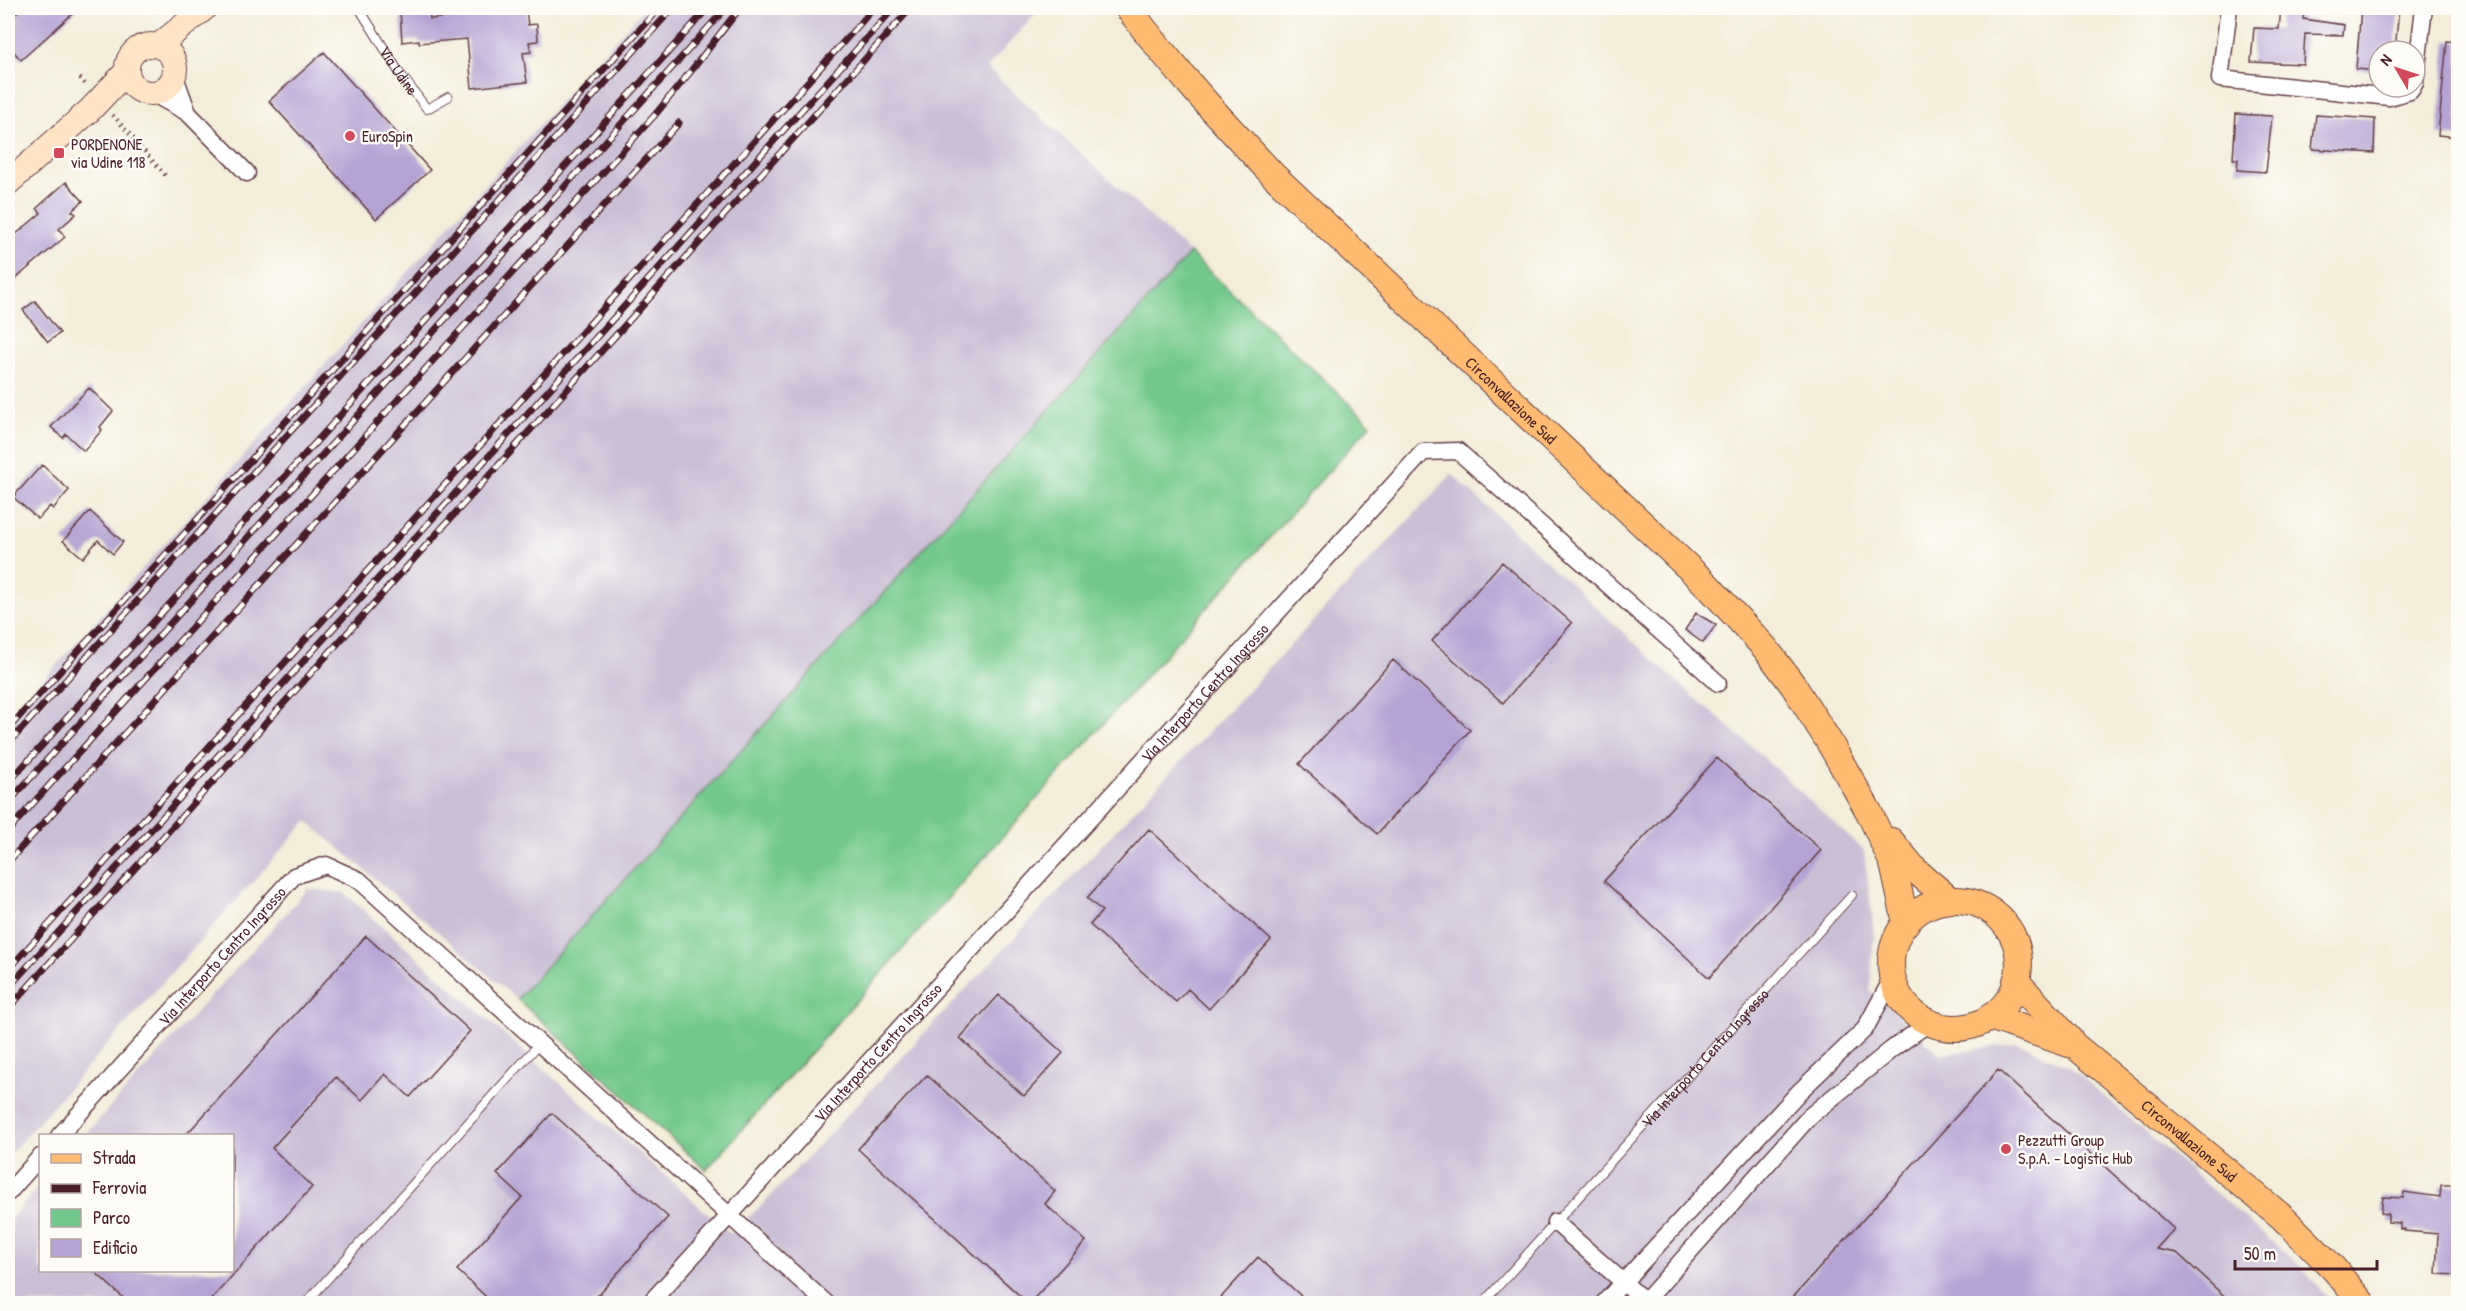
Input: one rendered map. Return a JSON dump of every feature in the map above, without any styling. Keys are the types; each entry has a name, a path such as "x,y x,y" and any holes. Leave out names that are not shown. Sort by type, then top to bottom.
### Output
{"main road":[{"name":"Circonvallazione Sud","path":"1128,8 1156,46 1274,176 1741,620 1793,685 1869,812"},
{"path":"8,183 98,105 139,84 161,90 167,86 167,58 204,9"},
{"path":"139,84 128,64 135,50 150,45 167,58"},
{"path":"1869,812 1915,870 1950,900"},
{"path":"1869,812 1893,864 1906,923"},
{"path":"1950,900 1967,901 1984,907 1998,917 2009,930 2016,946 2018,963 2016,981 2011,995 2002,1007 1990,1017 1976,1024 1960,1028 1945,1028 1929,1023 1906,1006 1892,979 1892,950 1906,923 1918,912 1933,904 1950,900"},
{"path":"2016,981 2075,1046"},
{"name":"Circonvallazione Sud","path":"1990,1017 2075,1046 2282,1217 2334,1269 2363,1304"}],"street":[{"path":"2229,8 2220,79 2367,95"},
{"path":"2420,39 2424,8"},
{"path":"167,58 188,113"},
{"path":"139,84 188,113 247,173"},
{"name":"Via Interporto Centro Ingrosso","path":"649,1304 1423,452 1458,451 1718,683"},
{"name":"Via Interporto Centro Ingrosso","path":"61,1134 294,876 326,865 359,880 827,1304"},
{"path":"1602,1304 1800,1091 1865,1029 1892,979"},
{"path":"1555,1222 1645,1303 1810,1116 1929,1023"},
{"path":"8,1193 39,1157"}],"lane":[{"name":"Via Udine","path":"359,8 399,72 428,109 448,97"},
{"name":"Via Interporto Centro Ingrosso","path":"1482,1304 1852,895"},
{"path":"305,1304 540,1043"}],"path":[{"path":"80,78 98,105 166,176"}],"shaded area":[{"path":"644,8 1041,8 987,68 1190,253 517,999 307,821 8,1156 8,719"},
{"path":"1452,474 1864,851 1874,932 1870,990 1940,1054 2019,1043 2070,1067 2298,1264 2332,1303 8,1304 8,1222 39,1186 39,1272 234,1272 234,1134 86,1134 308,889 344,893 731,1234 767,1200"}],"green space":[{"path":"1190,253 1371,424 706,1170 517,999"}],"building":[{"path":"22,8 79,8 21,60 8,45 8,20"},
{"path":"428,8 430,19 526,10 528,25 537,24 538,41 529,42 531,52 523,53 527,82 472,88 467,39 402,42 400,9"},
{"path":"2281,8 2305,8 2303,19 2344,25 2343,35 2305,34 2303,64 2251,62 2254,28 2279,29"},
{"path":"2361,8 2399,8 2396,39 2367,39 2367,70 2356,69"},
{"path":"2447,41 2458,42 2458,137 2438,135"},
{"name":"EuroSpin","path":"324,52 430,170 376,219 269,101"},
{"path":"2236,114 2272,116 2266,172 2237,170 2238,159 2233,159"},
{"path":"2316,115 2375,119 2374,153 2312,149"},
{"path":"66,182 83,201 72,211 76,214 59,229 65,237 8,285 8,241 41,213 37,208"},
{"path":"35,301 60,333 48,342 23,310"},
{"path":"89,388 113,411 100,427 102,430 84,451 66,434 63,438 51,427"},
{"path":"42,465 69,490 53,509 50,506 38,519 13,497"},
{"path":"90,511 123,542 113,554 98,540 83,558 63,541"},
{"path":"1502,562 1572,623 1503,703 1432,641"},
{"path":"1696,613 1716,625 1703,643 1685,630"},
{"path":"1393,660 1470,730 1377,834 1299,764"},
{"path":"1717,758 1821,850 1709,978 1604,881"},
{"path":"1149,829 1271,940 1209,1009 1188,989 1176,1002 1090,925 1102,911 1087,898"},
{"path":"366,936 470,1031 410,1097 385,1074 362,1100 336,1077 272,1148 312,1187 207,1304 130,1304 95,1272 234,1272 234,1134 187,1134"},
{"path":"999,995 1063,1053 1024,1096 960,1038"},
{"name":"Pezzutti Group S.p.A. - Logistic Hub","path":"1998,1070 2174,1229 2156,1249 2177,1253 2233,1304 1787,1304"},
{"path":"927,1075 1055,1191 1045,1204 1086,1241 1029,1304 858,1149"},
{"path":"552,1113 668,1217 590,1304 494,1304 457,1270 522,1197 497,1174"},
{"path":"2441,1185 2458,1185 2458,1275 2436,1274 2438,1234 2405,1231 2405,1229 2400,1229 2400,1223 2388,1222 2388,1214 2381,1213 2383,1197 2403,1198 2404,1192 2440,1197"},
{"path":"1258,1257 1310,1304 1215,1304"}],"railway":[{"path":"8,729 659,8"},
{"path":"8,744 673,8"},
{"path":"8,783 708,8"},
{"path":"8,803 726,8"},
{"path":"8,831 654,116 740,8"},
{"path":"8,970 874,8"},
{"path":"8,988 894,8"},
{"path":"8,1009 911,8"},
{"path":"8,862 679,123"}],"place":[{"name":"EuroSpin","path":"350,136"},
{"name":"PORDENONE via Udine 118","path":"59,153"},
{"name":"Pezzutti Group S.p.A. - Logistic Hub","path":"2006,1149"}]}
